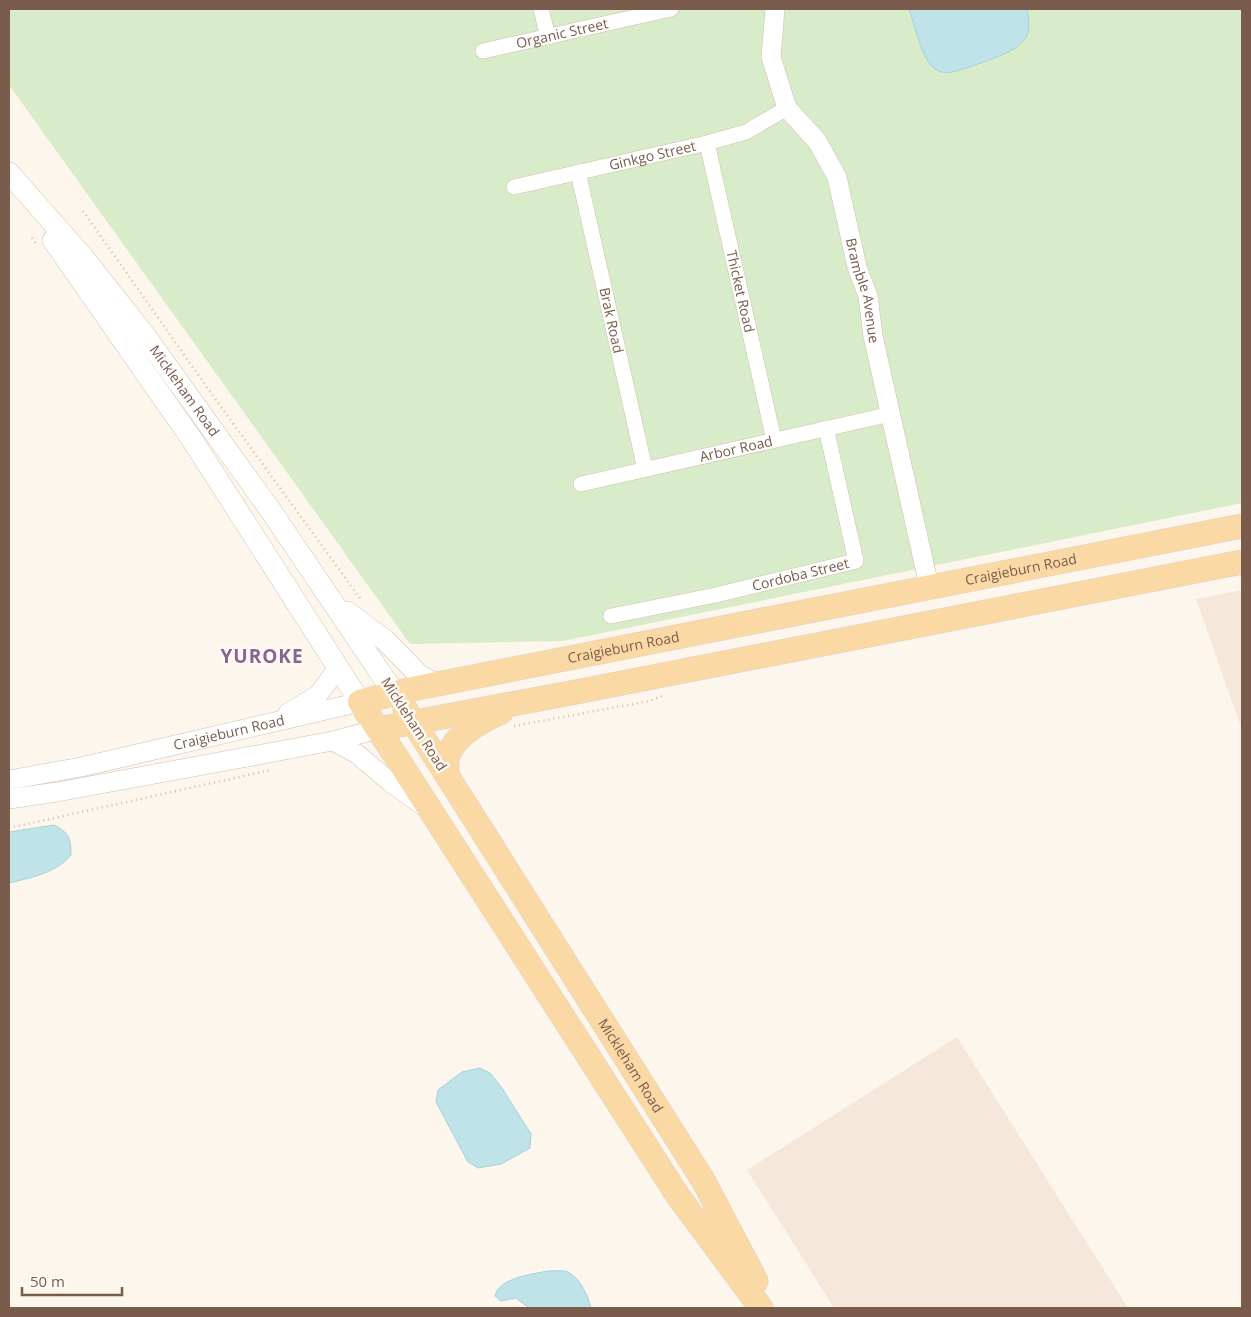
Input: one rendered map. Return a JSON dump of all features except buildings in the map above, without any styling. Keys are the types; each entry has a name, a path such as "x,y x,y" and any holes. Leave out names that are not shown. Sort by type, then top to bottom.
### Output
{"main road":[{"name":"Mickleham Road","path":"9,175 84,257 143,333 271,511 414,722 703,1180 771,1308"},
{"name":"Mickleham Road","path":"9,175 193,442 678,1196 761,1308"},
{"name":"Craigieburn Road","path":"360,702 929,586 1242,526"},
{"name":"Craigieburn Road","path":"378,729 1242,562"},
{"path":"332,601 386,641 418,674 436,685"},
{"path":"447,775 448,754 465,733 474,725 528,701"}],"street":[{"path":"541,9 548,37"},
{"name":"Organic Street","path":"483,51 671,9"},
{"name":"Bramble Avenue","path":"775,9 772,57 787,108 817,141 837,176 857,267 868,296 873,336 929,586"},
{"name":"Ginkgo Street","path":"514,187 707,143 746,132 787,108"},
{"name":"Thicket Road","path":"707,143 774,440"},
{"name":"Brak Road","path":"578,172 645,469"},
{"name":"Arbor Road","path":"581,484 891,414"},
{"name":"Cordoba Street","path":"611,616 716,596 856,560 826,428"},
{"path":"270,723 318,695 338,668"},
{"name":"Craigieburn Road","path":"9,780 81,767 360,702"},
{"name":"Craigieburn Road","path":"9,799 57,792 333,741 378,729"},
{"path":"333,741 357,754 390,782 433,814"}],"path":[{"path":"84,211 211,393 364,603"},
{"path":"9,828 274,769"}],"shaded area":[{"path":"1242,590 1242,730 1196,599"},
{"path":"957,1037 1128,1308 834,1308 747,1170"}],"green space":[{"path":"9,9 1242,9 1242,503 563,641 410,644 9,85"}],"water":[{"path":"909,9 1027,9 1029,29 1024,40 1013,50 965,68 952,72 943,72 934,68 926,57"},
{"path":"54,825 66,833 71,855 50,870 34,877 9,883 9,832"},
{"path":"480,1068 490,1073 502,1088 531,1134 530,1148 501,1164 478,1168 468,1162 436,1102 438,1090 462,1072"},
{"path":"548,1271 566,1271 573,1275 583,1288 591,1308 529,1308 516,1298 501,1301 495,1296 502,1285 509,1281 525,1275"}],"district":[{"name":"YUROKE","path":"262,656"}]}
